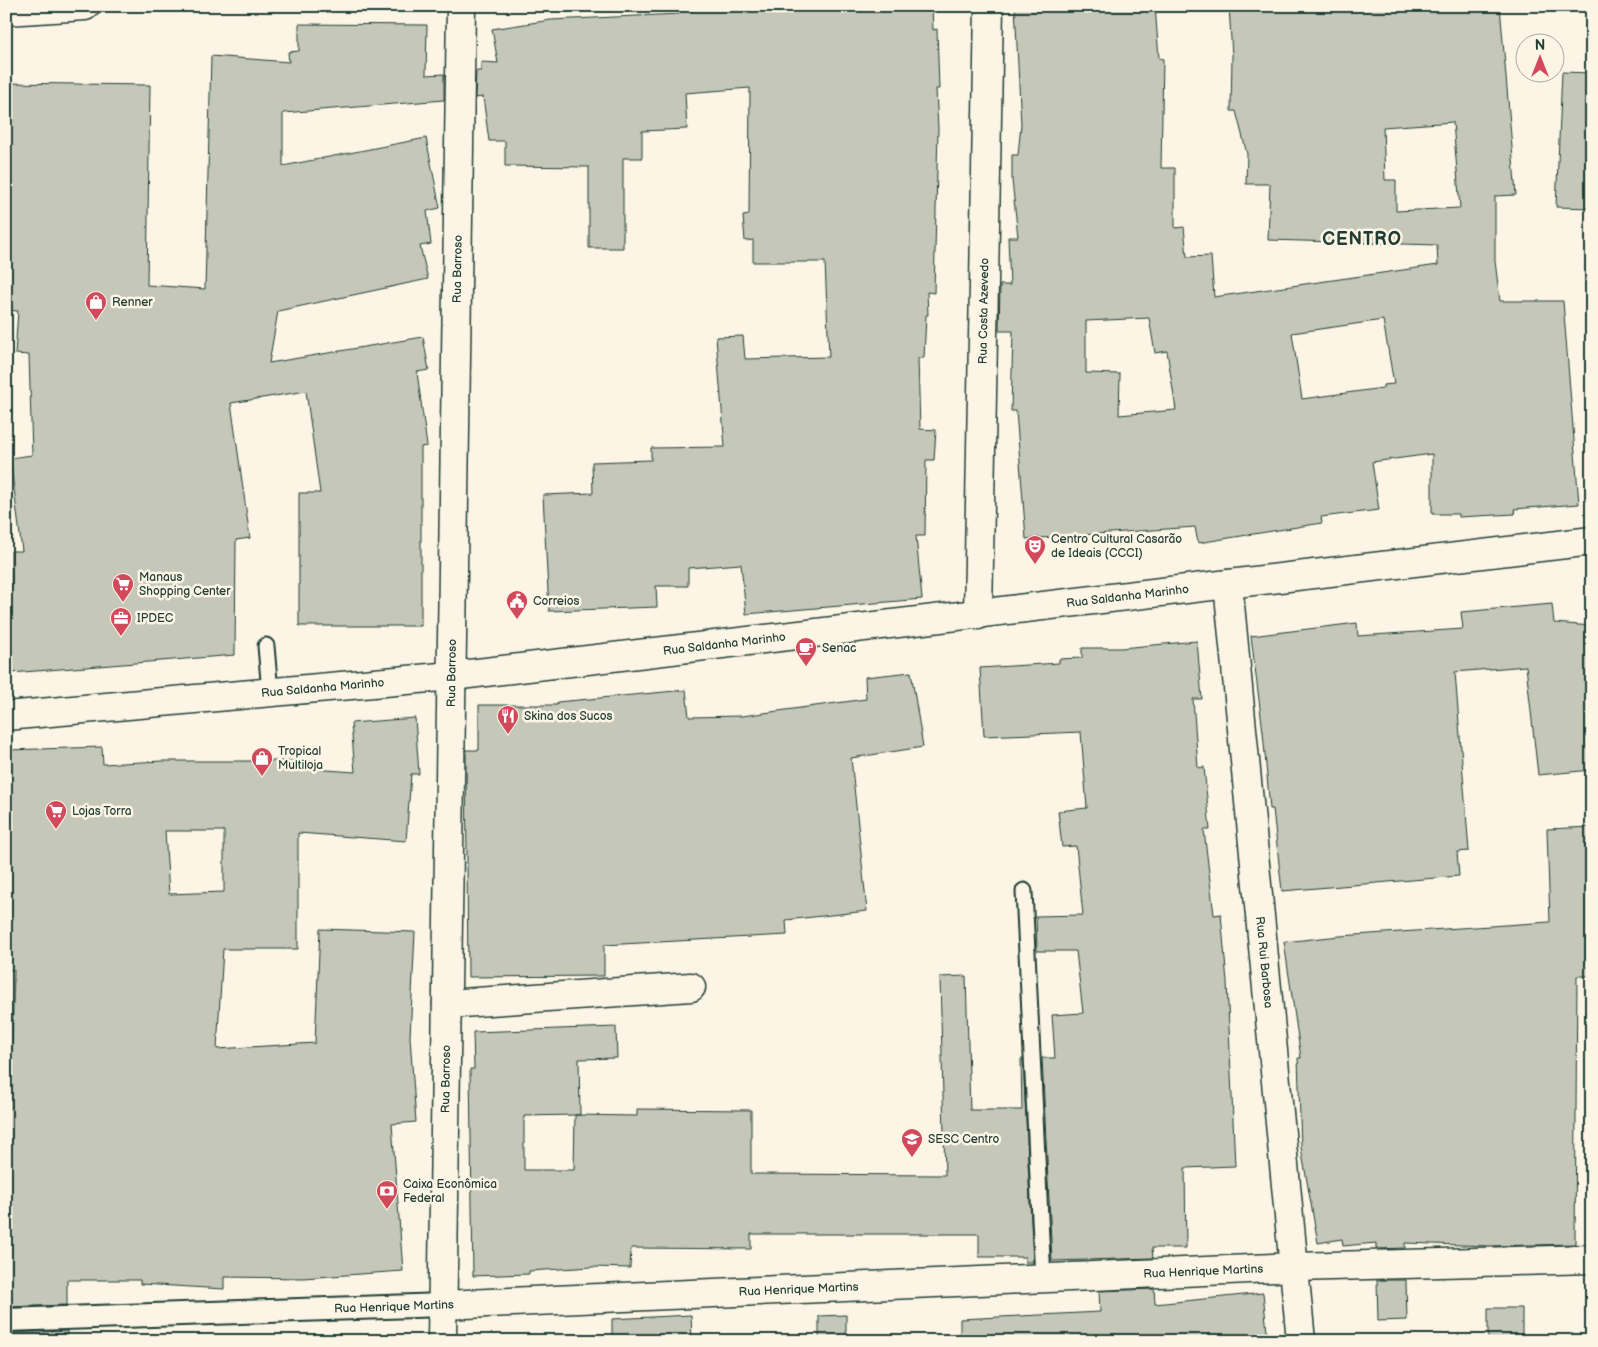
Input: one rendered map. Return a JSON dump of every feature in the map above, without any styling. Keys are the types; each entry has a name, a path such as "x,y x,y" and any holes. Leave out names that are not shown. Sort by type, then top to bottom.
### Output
{"street":[{"path":"6,11 85,6"},
{"name":"Rua Barroso","path":"442,1341 461,6"},
{"name":"Rua Costa Azevedo","path":"978,615 989,6"},
{"name":"Rua Saldanha Marinho","path":"6,716 452,676 1592,541"},
{"name":"Rua Rui Barbosa","path":"1228,584 1301,1341"},
{"path":"447,1004 691,987"},
{"name":"Rua Henrique Martins","path":"6,1320 443,1305 1295,1267 1592,1258"}],"lane":[{"path":"266,646 270,692"},
{"path":"1024,891 1043,1279"}],"building":[{"path":"749,6 932,6 933,30 937,29 939,89 936,89 938,129 934,293 927,292 928,315 926,315 924,358 918,358 920,429 936,430 934,460 926,460 925,536 916,536 922,599 746,614 741,564 688,568 688,586 656,586 657,607 549,611 543,495 593,493 592,462 651,460 651,448 725,447 716,337 743,336 745,359 829,357 825,262 753,262 753,240 745,241 743,216 749,215 750,88 685,93 687,129 642,131 642,158 623,158 623,248 589,248 589,167 505,166 505,141 489,141 483,97 475,98 476,71 481,71 481,62 498,63 492,29 551,20 679,14 678,12"},
{"path":"1015,6 1155,6 1159,58 1163,59 1161,168 1175,168 1175,228 1184,227 1187,257 1211,256 1214,297 1438,265 1437,245 1268,240 1270,184 1246,184 1247,154 1236,111 1231,111 1232,56 1229,6 1500,6 1516,195 1495,196 1495,261 1500,301 1563,301 1579,504 1514,509 1515,514 1459,517 1459,514 1432,514 1432,454 1372,462 1379,510 1321,517 1322,523 1198,543 1195,527 1026,539 1016,411 1011,411 1013,331 999,331 1000,285 1010,285 1008,237 1018,237 1012,180 1012,155 1018,155 1021,125","holes":["1453,122 1460,208 1396,211 1396,180 1385,180 1383,127","1149,318 1155,353 1167,351 1176,410 1119,415 1120,374 1086,373 1086,321","1383,320 1394,384 1383,385 1383,388 1302,399 1292,333"]},
{"path":"299,24 427,25 426,75 444,74 444,100 283,113 283,166 426,138 440,208 427,211 431,244 420,246 428,279 278,311 269,363 423,337 429,370 417,372 427,446 421,447 421,626 299,626 299,493 320,493 306,391 231,403 250,538 236,540 235,655 11,673 11,551 22,551 10,458 32,455 29,355 15,354 18,311 6,310 6,83 150,85 147,285 205,289 211,56 289,62 288,52 299,51"},
{"path":"1566,72 1592,73 1592,208 1556,207 1562,82 1566,82"},
{"path":"1552,604 1554,623 1592,626 1592,770 1538,775 1526,666 1455,672 1469,851 1457,852 1459,876 1282,891 1273,809 1270,809 1251,636 1357,623 1358,636 1463,629 1461,612"},
{"path":"1197,641 1202,699 1193,699 1198,768 1204,767 1210,830 1204,830 1214,915 1221,914 1227,982 1235,1166 1185,1168 1186,1248 1152,1248 1153,1258 1052,1261 1042,1058 1055,1058 1052,1015 1083,1013 1076,951 1037,951 1036,916 1083,915 1076,846 1062,847 1058,811 1087,808 1081,732 984,736 980,668 1059,663 1059,659 1082,658 1082,648 1121,648"},
{"path":"911,672 923,747 851,758 867,911 786,920 787,935 604,945 604,976 468,977 466,750 479,750 479,705 557,705 557,702 686,690 689,717 742,716 866,699 865,677"},
{"path":"415,718 419,774 411,774 406,841 298,833 298,949 223,949 217,1049 315,1043 320,929 415,932 410,1037 416,1122 392,1124 403,1271 303,1278 224,1277 224,1289 140,1284 140,1280 67,1280 67,1305 6,1307 6,1109 10,1109 14,970 6,970 7,750 102,747 103,764 162,761 298,761 298,768 355,772 351,723","holes":["165,831 224,831 224,892 169,894"]},
{"path":"1592,827 1592,976 1577,976 1575,1244 1489,1246 1405,1243 1405,1248 1376,1249 1376,1243 1343,1246 1342,1239 1318,1243 1301,1148 1298,1058 1301,1058 1284,942 1340,936 1550,922 1547,829"},
{"path":"966,976 970,1110 1022,1110 1021,1059 1023,1059 1033,1262 1025,1262 1025,1257 979,1257 979,1234 751,1234 751,1249 631,1248 630,1268 592,1267 529,1271 529,1274 473,1276 470,1069 474,1069 473,1032 616,1027 617,1058 579,1059 580,1115 575,1115 637,1116 637,1109 751,1110 751,1174 945,1175 940,977","holes":["575,1115 574,1170 524,1170 524,1116"]},
{"path":"1377,1280 1406,1280 1407,1320 1378,1321"},
{"path":"1154,1289 1155,1304 1263,1293 1268,1341 960,1341 960,1319 1100,1312 1099,1291"},
{"path":"1488,1308 1522,1308 1522,1341 1488,1341"},
{"path":"691,1315 692,1341 612,1341 612,1319"},
{"path":"846,1315 846,1341 819,1341 819,1316"},
{"path":"67,1331 67,1341 6,1341 6,1333"}],"place":[{"name":"Renner","path":"96,321"},
{"name":"Centro Cultural Casarão de Ideais (CCCI)","path":"1035,565"},
{"name":"Manaus Shopping Center","path":"123,603"},
{"name":"Correios","path":"517,620"},
{"name":"IPDEC","path":"121,637"},
{"name":"Senac","path":"806,667"},
{"name":"Skina dos Sucos","path":"508,735"},
{"name":"Tropical Multiloja","path":"262,777"},
{"name":"Lojas Torra","path":"56,830"},
{"name":"SESC Centro","path":"912,1158"},
{"name":"Caixa Econômica Federal","path":"387,1210"}],"district":[{"name":"CENTRO","path":"1362,239"}]}
